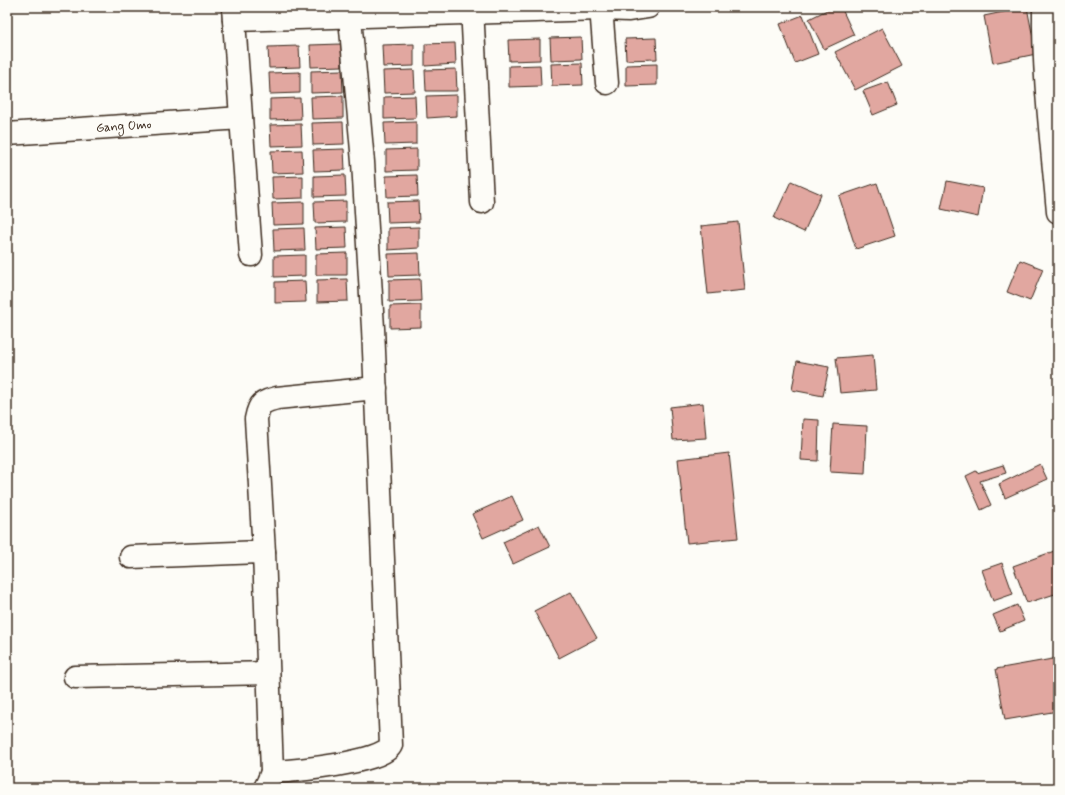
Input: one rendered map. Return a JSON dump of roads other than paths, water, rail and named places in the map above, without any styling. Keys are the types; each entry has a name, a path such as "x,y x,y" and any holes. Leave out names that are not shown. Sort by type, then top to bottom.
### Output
{"street":[{"path":"251,255 234,14 601,8 629,10 648,7"},
{"path":"1044,7 1043,38 1058,212"},
{"path":"601,8 607,84"},
{"path":"472,10 482,202"},
{"path":"349,12 363,162 376,388 391,745 389,749 380,754 340,764 305,770 268,780 268,673 264,552 256,419 260,405 265,401 277,398 376,388"},
{"name":"Gang Omo","path":"7,134 241,118"},
{"path":"132,557 264,552"},
{"path":"75,677 268,673"}]}
